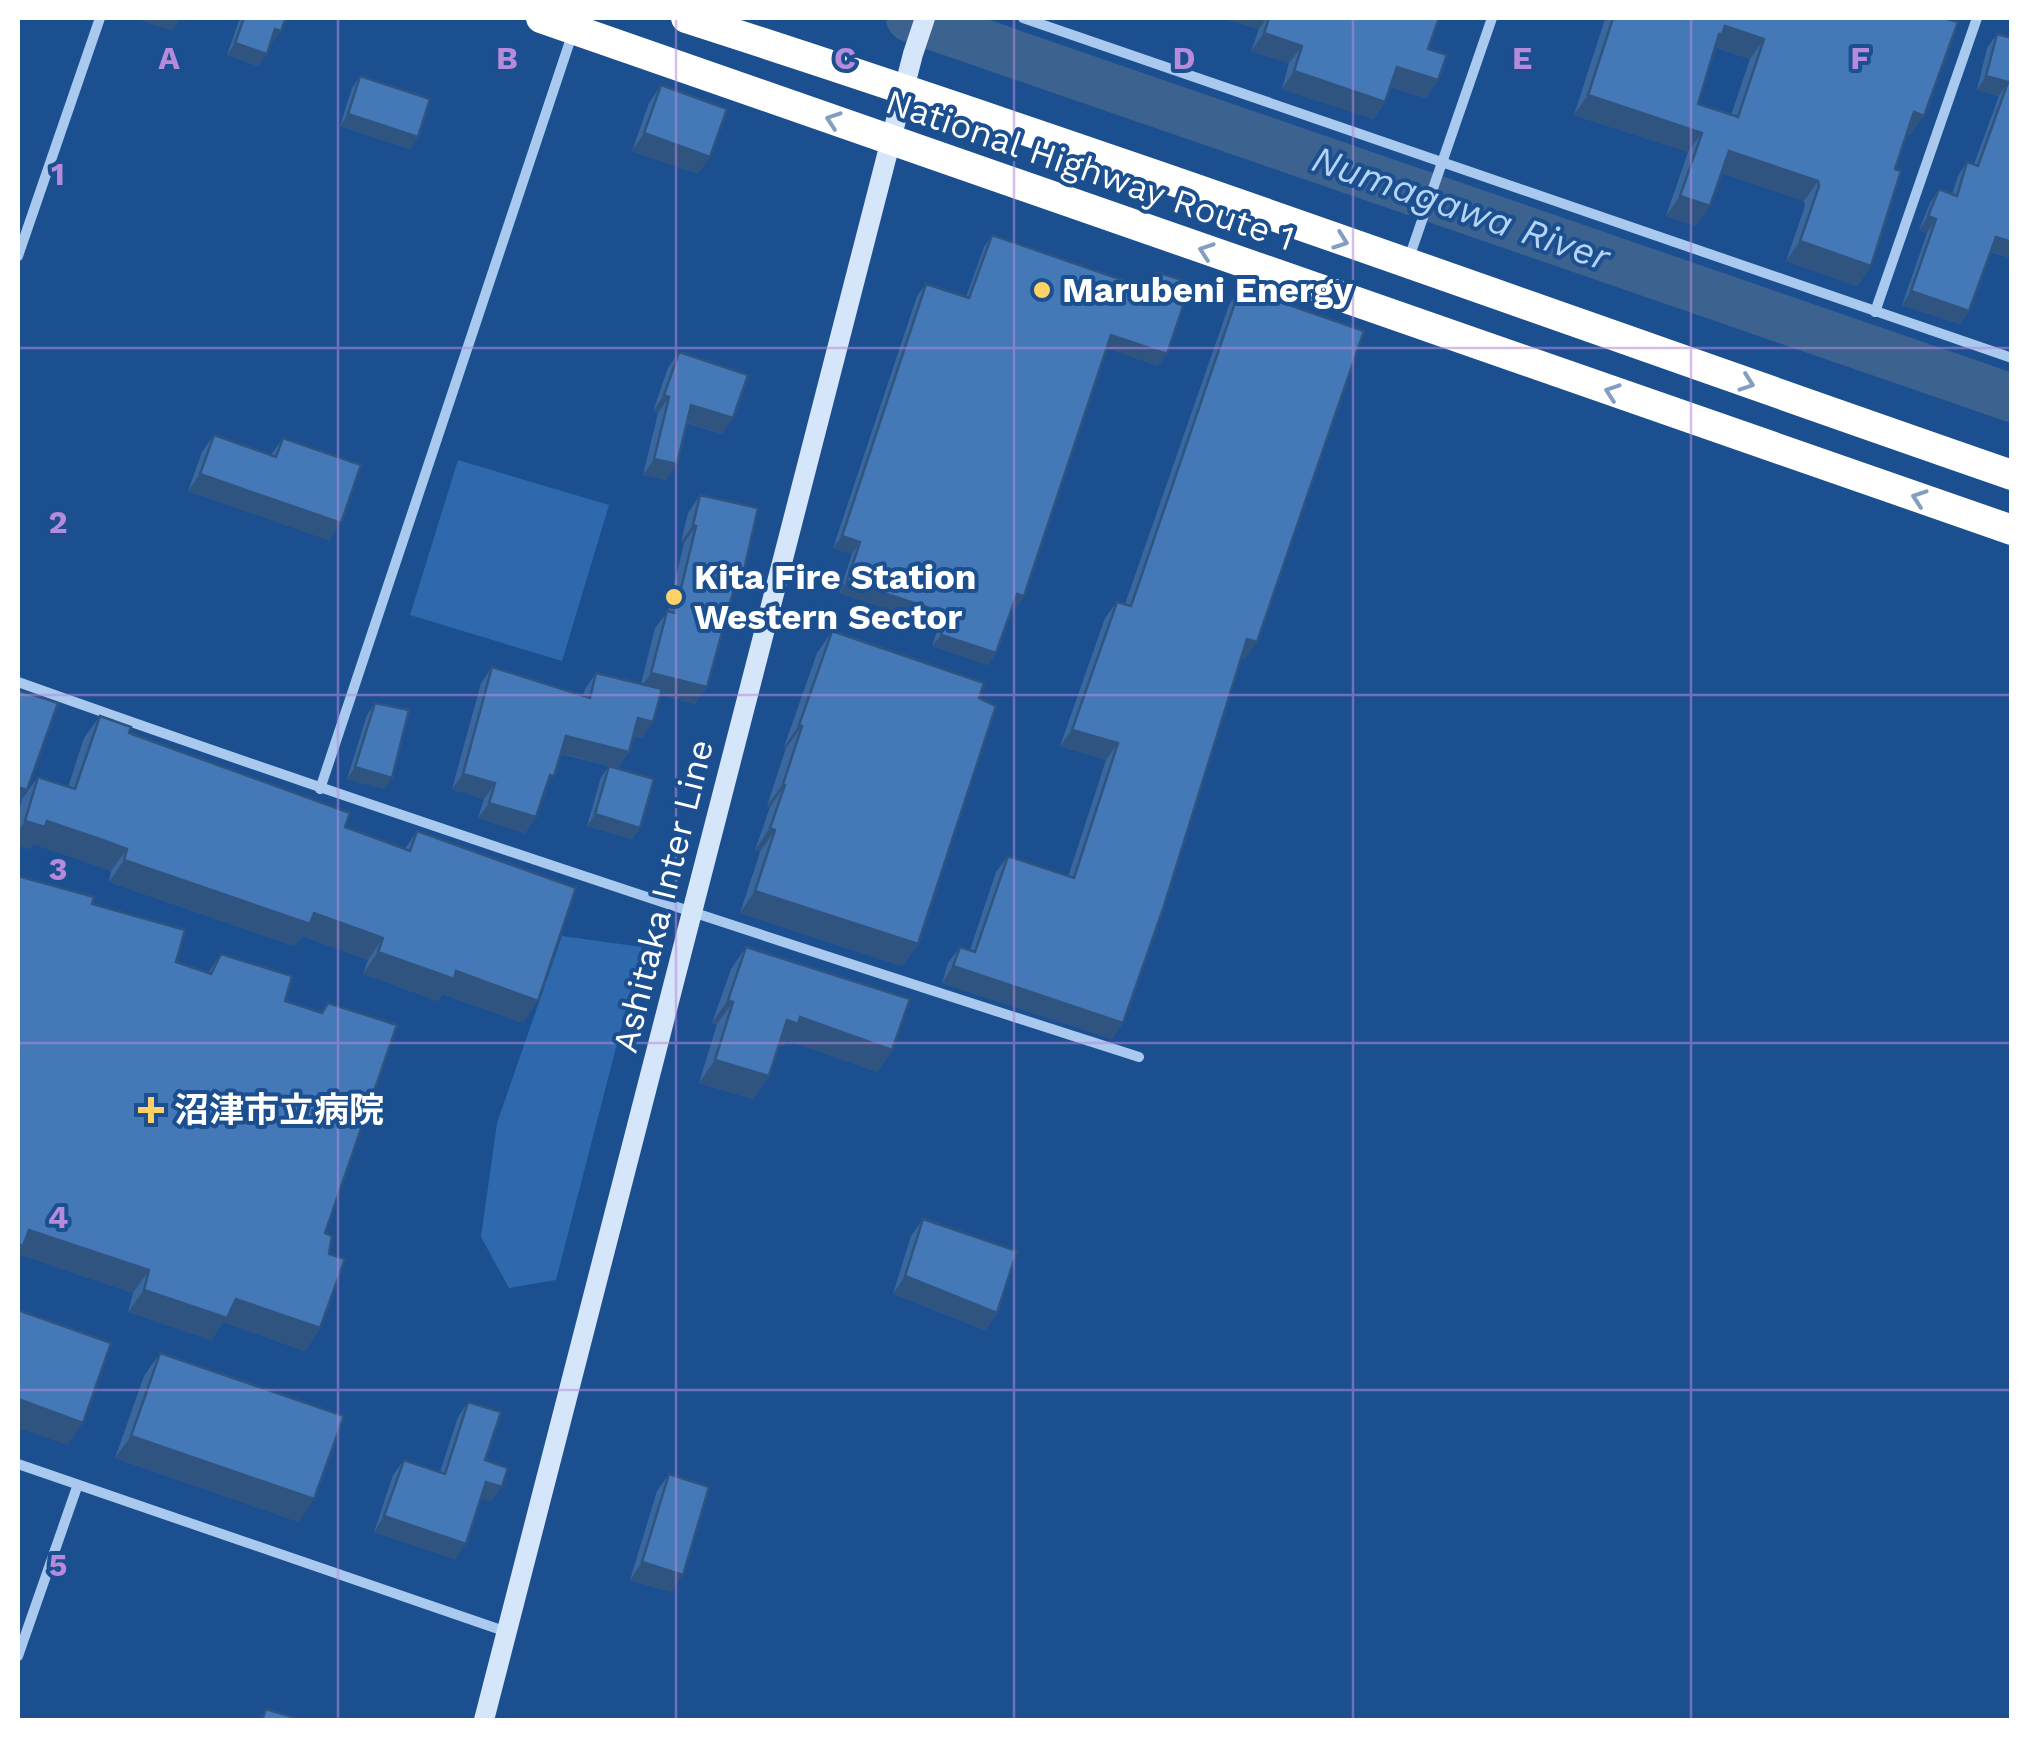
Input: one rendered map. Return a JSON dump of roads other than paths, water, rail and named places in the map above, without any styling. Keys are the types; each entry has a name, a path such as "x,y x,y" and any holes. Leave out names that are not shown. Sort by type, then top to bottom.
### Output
{"highway":[{"name":"National Highway Route 1","path":"541,18 2012,530"},
{"name":"National Highway Route 1","path":"686,18 1124,162 1406,265 2012,475"}],"main road":[{"name":"Ashitaka Inter Line","path":"484,1720 904,88 926,18"}],"street":[{"path":"18,256 100,18"},
{"path":"1023,18 1440,169 2012,358"},
{"path":"1406,265 1492,18"},
{"path":"1874,312 1977,18"},
{"path":"320,789 574,29"},
{"path":"18,682 692,914 1139,1057"},
{"path":"18,1464 507,1632"},
{"path":"18,1656 77,1487"}],"waterway":[{"name":"Numagawa River","path":"910,18 2012,398"}],"place":[{"name":"Marubeni Energy","path":"1042,290"},
{"name":"Kita Fire Station Western Sector","path":"674,597"},
{"name":"沼津市立病院","path":"151,1110"}]}
